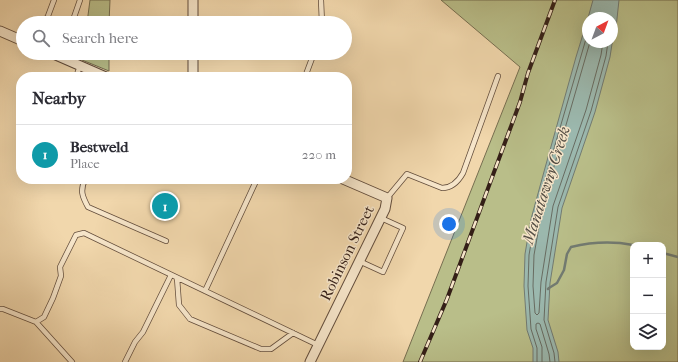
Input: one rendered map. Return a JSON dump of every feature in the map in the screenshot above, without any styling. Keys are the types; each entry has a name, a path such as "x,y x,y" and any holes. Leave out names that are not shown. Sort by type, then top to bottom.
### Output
{"street":[{"path":"193,0 193,16"},
{"path":"0,30 16,38"},
{"path":"66,60 94,72"},
{"path":"193,60 193,72"},
{"name":"Robinson Street","path":"310,362 385,209 387,198 352,183"}],"lane":[{"path":"48,16 54,0"},
{"path":"74,16 80,0"},
{"path":"321,0 322,16"},
{"path":"307,72 311,60"},
{"path":"78,72 80,66"},
{"path":"387,198 408,174 442,188 453,186 459,180 463,173 498,76"},
{"path":"83,184 81,188 83,199 88,207 166,241"},
{"path":"205,291 255,184"},
{"path":"359,261 383,272 403,228 381,218"},
{"path":"36,322 44,317 53,298 61,276 60,268 76,235 84,233 318,345"},
{"path":"127,361 135,342 143,332 171,275"},
{"path":"177,278 179,305 190,319 261,349 271,349 293,333"},
{"path":"0,309 36,322 72,362"}],"green space":[{"path":"90,0 110,0 109,16 88,16"},
{"path":"441,0 678,0 678,362 403,362 520,67"},
{"path":"82,60 109,60 109,71"}],"water":[{"path":"593,0 619,0 618,12 590,12"},
{"name":"Manatawny Creek","path":"582,38 582,48 611,48 595,112 562,208 550,283 548,320 558,352 559,362 533,362 533,348 527,330 524,286 525,254 531,219"}],"waterway":[{"path":"548,289 557,283 564,270 567,254 571,247 602,243 630,245"},
{"path":"666,254 678,257"}],"railway":[{"path":"420,362 447,299 520,102 528,73 555,0"}],"place":[{"name":"Bestweld","path":"165,206"}]}
